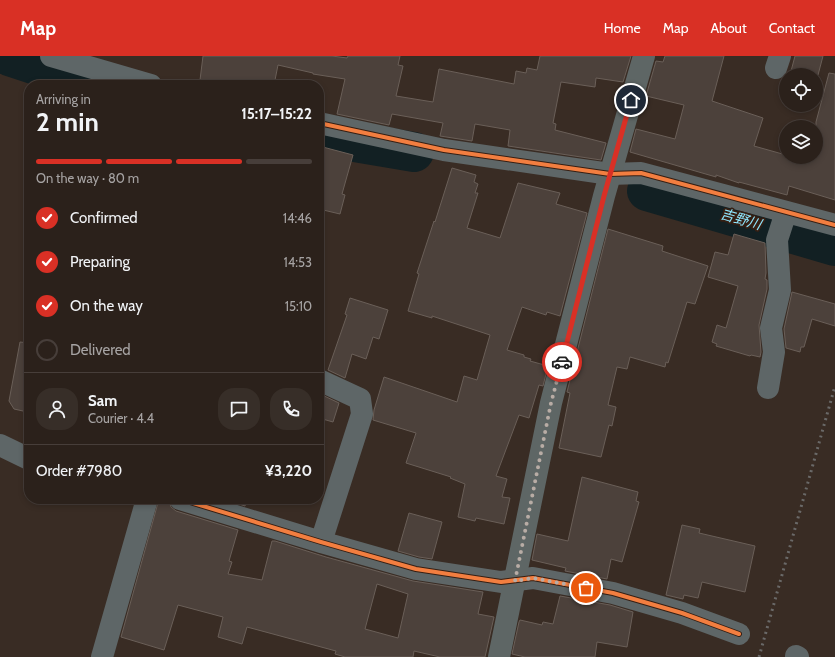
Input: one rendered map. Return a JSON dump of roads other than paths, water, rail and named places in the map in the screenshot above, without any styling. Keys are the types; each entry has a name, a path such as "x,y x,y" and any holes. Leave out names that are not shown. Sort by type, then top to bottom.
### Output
{"main road":[{"path":"499,657 551,403 610,174 644,56"}],"street":[{"path":"51,56 134,80"},
{"path":"324,124 444,150 610,174 641,173 782,225 835,225"},
{"path":"768,388 774,352 771,328 780,290 782,225"},
{"path":"321,542 362,414 360,399 324,382"},
{"path":"0,445 24,457"},
{"path":"102,657 146,504"},
{"path":"196,504 416,569 501,582 533,578 613,593 682,613 740,634"}],"waterway":[{"name":"吉野川","path":"9,56 82,80"},
{"name":"吉野川","path":"324,137 414,152"},
{"name":"吉野川","path":"647,191 835,246"}],"railway":[{"path":"759,657 835,386"}]}
